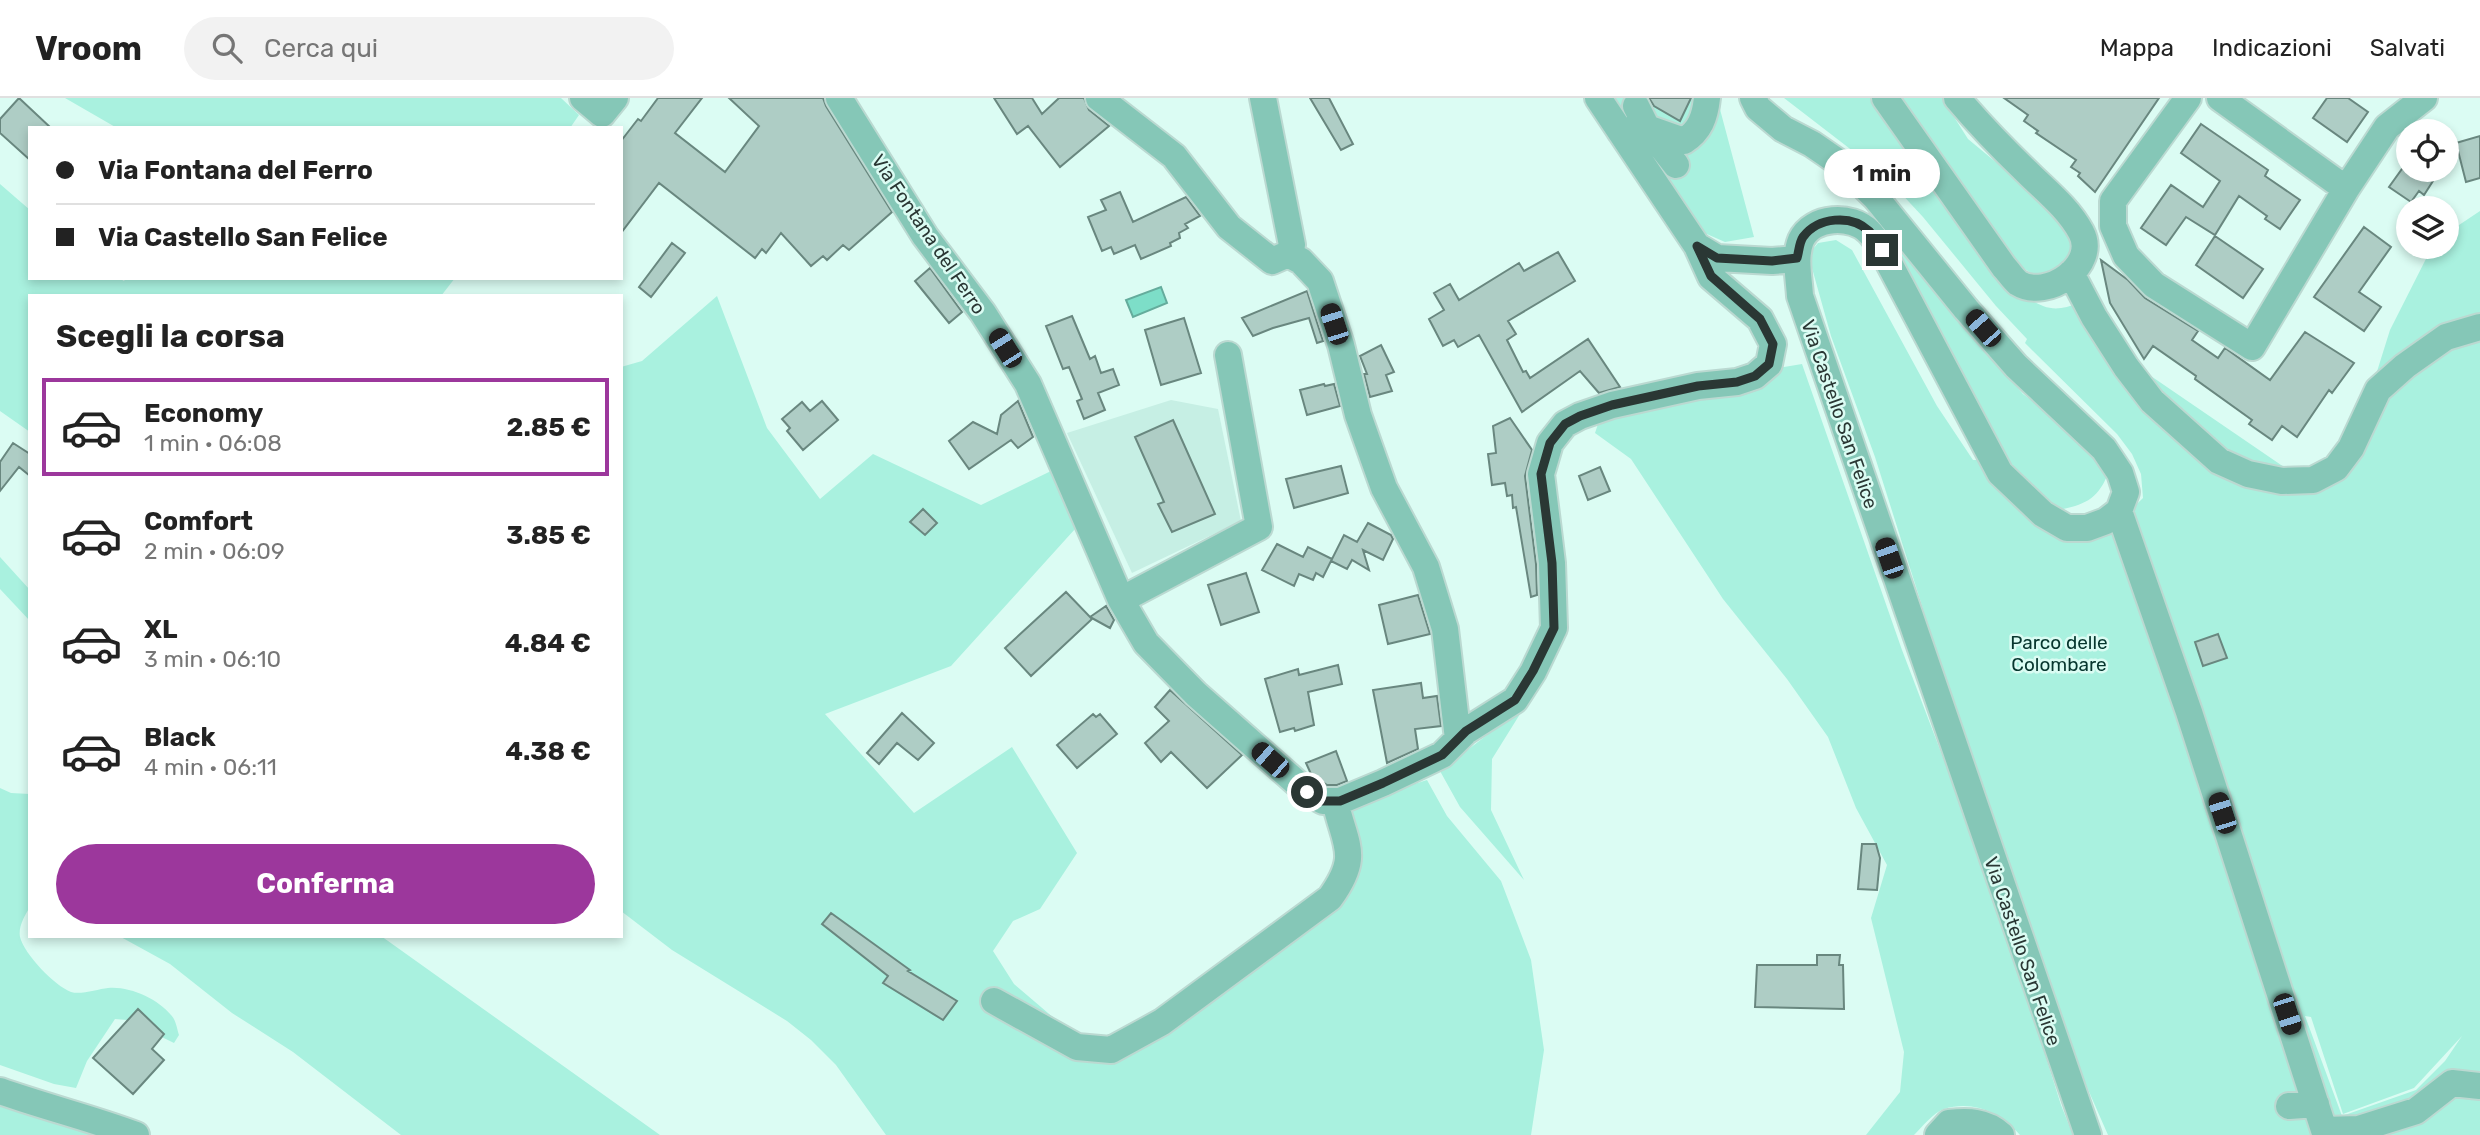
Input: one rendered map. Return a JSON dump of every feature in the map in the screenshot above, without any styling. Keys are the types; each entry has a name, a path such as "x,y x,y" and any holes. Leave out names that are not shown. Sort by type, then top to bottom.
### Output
{"street":[{"path":"583,98 603,114 615,98"},
{"name":"Via Fontana del Ferro","path":"839,98 925,236 983,313 1028,384 1121,600 1146,643 1195,694 1307,792 1323,801 1335,801"},
{"path":"1099,98 1174,156 1229,227 1272,261 1289,254 1292,245 1263,98"},
{"path":"994,1002 1077,1047 1111,1051 1162,1022 1330,898 1345,878 1349,848 1335,801 1383,783 1442,755 1458,739 1515,700 1533,671 1554,628 1552,563 1541,474 1550,443 1565,424 1612,405 1698,386 1737,382 1755,376 1769,364 1773,344 1760,319 1711,276 1697,246 1598,98"},
{"path":"1641,117 1684,141 1695,134 1705,115 1707,98"},
{"path":"1697,246 1717,258 1772,261 1797,258 1802,239 1813,227 1826,220 1849,221 1868,230 1882,250 2000,473 2043,514 2067,527 2087,528 2106,521 2119,511 2126,492 2120,473 2104,449 2016,366 1876,198 1841,164 1812,144 1783,129 1758,108 1754,98"},
{"path":"1885,98 2018,283 2034,287 2060,282 2071,273 2084,250 2083,235 2066,211 1983,130 1956,98"},
{"path":"2188,98 2113,201 2113,226 2126,256 2154,285 2252,347 2346,189 2387,127 2424,98"},
{"path":"2221,98 2346,189"},
{"path":"1620,131 1641,117"},
{"path":"1641,117 1676,165"},
{"path":"1289,254 1301,261 1320,281 1341,345 1358,415 1384,488 1426,567 1445,629 1458,739"},
{"name":"Via Castello San Felice","path":"1797,258 1800,296 2088,1135"},
{"path":"2071,273 2094,317 2126,368 2152,401 2219,461 2248,474 2282,481 2313,480 2336,468 2351,448 2378,390 2405,366 2446,337 2480,327"},
{"path":"1121,600 1259,527 1228,355"},
{"path":"2119,511 2189,712 2324,1130 2359,1129 2416,1111 2452,1083 2480,1086"},
{"path":"0,1091 49,1109 91,1118 136,1135"},
{"path":"2289,1106 2316,1104"},
{"path":"1938,1135 1949,1123 1965,1121 1985,1124 2001,1135"}],"shaded area":[{"path":"1161,287 1167,303 1133,317 1126,300"},
{"path":"1171,400 1218,409 1241,521 1132,573 1067,433"}],"green space":[{"path":"65,98 561,98 579,115 571,126 114,126"},
{"path":"1615,98 1717,98 1754,237 1725,242 1693,228"},
{"name":"Parco delle Colombare","path":"1784,98 1874,98 2014,289 2045,307 2061,308 2080,302 2145,372 2297,476 2348,464 2390,330 2426,259 2459,259 2459,225 2480,211 2480,1135 2108,1135 2083,1078 1929,628 1875,457 1831,336 1810,261 1813,249 1818,243 1836,240 1852,250 1937,406 1973,460 1983,460 2011,497 2106,534 2143,498 2141,474 2132,454 2117,434 2025,343 2027,339 1996,306 1923,217 1884,175","holes":["2305,1016 2311,1017 2343,1114 2414,1088 2462,1036 2445,1061 2416,1090 2342,1116"]},
{"path":"1897,98 1942,98 1968,139 2062,217 2073,234 2071,255 2054,271 2035,276 2007,257"},
{"path":"0,184 28,208 28,280 453,280 443,294 28,294 28,431 0,411"},
{"path":"1893,242 2023,394 2063,423 2099,455 2107,476 2094,496 2075,506 2059,510 2021,484"},
{"path":"717,296 767,428 820,499 873,454 981,505 1051,471 1075,529 951,666 825,714 914,813 1012,747 1077,853 1040,909 1013,921 993,951 1014,984 1082,1042 1109,1046 1330,889 1341,871 1329,811 1427,780 1447,816 1501,881 1531,960 1544,1050 1531,1135 886,1135 836,1065 811,1040 787,1021 672,950 623,913 623,366 642,361"},
{"path":"1802,364 1902,650 1992,886 2061,1105 2073,1135 2020,1135 1996,1115 1966,1106 1940,1111 1914,1135 1866,1135 1900,1092 1904,1052 1871,918 1887,865 1856,808 1828,737 1787,679 1723,599 1631,459 1595,433 1605,403 1650,389"},
{"path":"0,557 28,588 28,619 0,589"},
{"path":"1525,706 1492,759 1491,810 1524,880 1460,807 1440,771"},
{"path":"0,788 11,793 28,794 28,910 22,921 20,933 27,952 49,976 71,992 116,988 134,991 151,999 173,1017 179,1035 174,1043 127,1020 115,1019 87,1061 76,1088 54,1084 0,1065"},
{"path":"123,938 384,938 660,1135 401,1135 293,1052 232,1013 170,964"},
{"path":"0,1105 45,1120 108,1135 0,1135"}],"building":[{"path":"19,98 49,126 28,126 28,158 0,133 0,119"},
{"path":"658,98 702,98 675,133 725,172 759,126 729,98 823,98 892,212 849,250 843,245 827,260 823,256 811,266 781,233 766,253 762,249 755,258 659,183 623,230 623,138 638,119 641,121"},
{"path":"994,98 1032,98 1042,114 1059,98 1084,98 1089,110 1109,126 1060,167 1028,126 1017,134"},
{"path":"1310,98 1329,98 1353,144 1341,150"},
{"path":"1649,98 1691,98 1680,121 1654,106"},
{"path":"2004,98 2159,98 2095,192 2078,176 2080,173 2071,167 2076,160 2036,133 2038,131 2024,121 2028,115"},
{"path":"2327,98 2348,98 2368,112 2347,142 2313,118"},
{"path":"2201,124 2268,170 2265,176 2300,200 2280,229 2239,196 2215,235 2186,217 2166,245 2141,228 2171,185 2203,207 2220,181 2181,153"},
{"path":"2480,136 2480,178 2466,182 2459,155 2459,142"},
{"path":"2396,177 2396,182 2432,182 2424,195 2419,191 2415,196 2402,196 2389,187"},
{"path":"1120,192 1133,222 1186,197 1200,216 1185,224 1188,228 1179,233 1180,238 1170,243 1171,246 1141,259 1135,245 1114,254 1111,247 1102,251 1088,217 1106,210 1101,200"},
{"path":"2364,227 2391,247 2359,292 2381,307 2364,331 2314,297"},
{"path":"2215,236 2263,269 2243,298 2196,265"},
{"path":"672,243 685,253 651,297 639,287"},
{"path":"1558,252 1575,281 1508,321 1516,334 1507,340 1523,372 1526,371 1530,378 1588,339 1620,387 1599,393 1580,371 1522,412 1479,335 1458,347 1454,340 1443,346 1429,319 1444,310 1434,293 1450,284 1459,300 1519,263 1524,271"},
{"path":"2101,260 2128,280 2145,298 2198,331 2192,340 2218,358 2225,348 2270,380 2305,332 2354,363 2332,393 2329,390 2297,437 2282,426 2272,440 2249,424 2252,420 2153,346 2144,359 2110,303"},
{"path":"930,268 962,312 949,323 915,281"},
{"path":"1307,291 1323,341 1317,343 1309,318 1253,336 1242,318"},
{"path":"1072,316 1090,359 1095,356 1101,373 1113,369 1119,385 1098,393 1105,410 1084,419 1077,401 1082,399 1069,367 1063,369 1046,326"},
{"path":"1184,318 1201,373 1161,385 1145,330"},
{"path":"1381,345 1394,372 1386,375 1392,391 1370,397 1364,374 1367,374 1360,356"},
{"path":"1334,384 1340,406 1307,415 1300,390"},
{"path":"822,401 838,420 803,450 787,431 790,428 782,419 802,402 810,411"},
{"path":"1018,401 1033,437 1018,448 1011,440 969,469 949,441 973,422 997,434 1001,415"},
{"path":"1510,418 1532,450 1525,476 1536,564 1537,595 1531,597 1516,507 1513,508 1512,495 1507,496 1505,483 1492,485 1488,454 1496,453 1493,426"},
{"path":"1173,420 1215,514 1172,532 1158,504 1164,502 1135,437"},
{"path":"13,443 28,453 28,474 19,467 0,491 0,462"},
{"path":"1341,466 1348,493 1294,508 1286,479"},
{"path":"1600,467 1610,491 1588,500 1579,476"},
{"path":"923,509 937,523 925,535 910,522"},
{"path":"1368,523 1391,535 1393,539 1383,560 1363,550 1369,570 1352,560 1347,569 1331,561 1344,535 1357,542"},
{"path":"1277,544 1303,557 1308,547 1332,559 1323,577 1316,573 1313,580 1299,574 1294,586 1262,570"},
{"path":"1246,573 1259,612 1221,625 1208,585"},
{"path":"1066,592 1092,619 1031,676 1005,648"},
{"path":"1418,595 1430,634 1388,644 1379,605"},
{"path":"1106,606 1114,620 1110,628 1090,617"},
{"path":"2218,634 2227,658 2203,666 2195,642"},
{"path":"1338,665 1342,684 1308,692 1314,725 1280,732 1265,679 1298,669 1299,675"},
{"path":"1421,683 1423,698 1437,696 1441,726 1415,729 1418,749 1387,763 1373,690"},
{"path":"1170,690 1242,755 1207,788 1171,752 1161,762 1145,743 1169,721 1155,707"},
{"path":"902,713 934,743 918,760 897,743 879,764 867,753"},
{"path":"1093,714 1096,717 1100,714 1117,734 1077,768 1057,745"},
{"path":"1336,751 1347,781 1327,785 1311,774 1306,763"},
{"path":"1862,844 1876,844 1880,858 1877,890 1858,889"},
{"path":"831,913 910,970 908,971 957,1001 943,1020 883,983 888,976 822,924"},
{"path":"1817,955 1840,955 1839,965 1843,965 1844,1009 1755,1007 1757,965 1817,965"},
{"path":"138,1009 164,1034 152,1049 164,1060 133,1094 93,1058"}],"route":[{"path":"1307,792 1323,801 1340,801 1383,783 1442,755 1466,731 1515,700 1554,628 1552,563 1541,474 1550,443 1565,424 1612,405 1698,386 1737,382 1755,376 1769,364 1773,344 1760,319 1711,276 1697,246 1717,258 1772,261 1797,258 1802,239 1813,227 1826,220 1849,221 1868,230 1882,250"}]}
